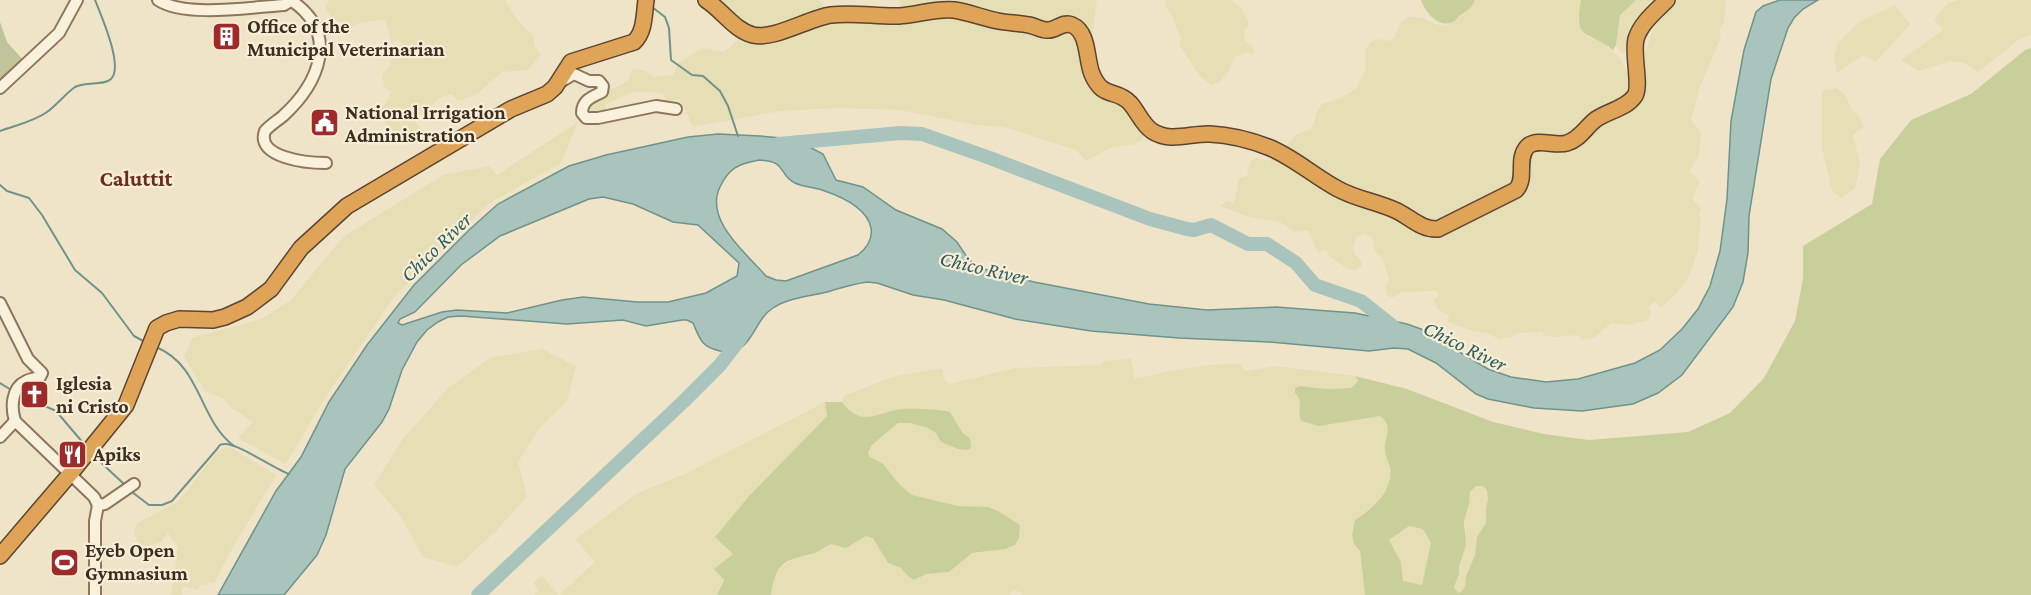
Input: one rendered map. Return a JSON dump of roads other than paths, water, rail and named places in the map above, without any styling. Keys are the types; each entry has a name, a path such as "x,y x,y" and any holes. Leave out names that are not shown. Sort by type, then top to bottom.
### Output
{"highway":[{"path":"0,556 128,401 157,328 166,322 186,319 213,320 229,316 249,306 271,289 302,248 347,206 511,109 542,97 555,87 571,62 634,42 639,37 646,0"},
{"path":"706,0 740,29 757,35 775,33 824,16 843,13 896,16 950,9 1046,30 1053,30 1064,24 1071,25 1081,33 1096,83 1105,92 1129,102 1143,123 1158,135 1177,137 1227,135 1270,148 1336,188 1397,211 1423,227 1432,229 1438,229 1516,190 1521,181 1521,160 1527,147 1531,144 1572,142 1592,122 1633,99 1638,88 1634,61 1636,39 1645,22 1666,0"}],"street":[{"path":"0,88 58,33 77,0"},
{"path":"158,0 178,9 195,10 284,5 292,0 304,9 315,26 321,45 318,67 303,93 282,117 264,130 263,139 266,148 275,153 304,162 326,163"},
{"path":"555,87 572,74 588,81 601,83 602,92 585,101 583,105 582,113 586,118 598,118 656,106 676,109"},
{"path":"0,303 28,359 42,373 40,377 26,381 16,392 12,411 15,421 94,497 98,505 95,521 95,595"},
{"path":"0,437 15,421"},
{"path":"98,505 105,504 134,484"}],"water":[{"path":"1780,0 1818,0 1803,9 1788,28 1771,79 1749,216 1748,253 1743,282 1733,307 1682,375 1658,393 1633,404 1582,411 1534,408 1488,399 1476,394 1436,363 1408,349 1369,351 1269,342 1091,331 1015,319 867,282 799,298 773,308 760,321 746,343 731,351 720,351 705,345 693,323 687,320 646,326 623,320 567,324 448,317 427,330 417,342 402,370 389,409 382,422 345,469 326,535 317,555 284,595 218,595 276,491 301,457 329,402 367,345 414,285 469,230 498,204 569,166 606,155 688,137 718,134 760,136 782,138 804,144 823,154 836,180 863,187 896,210 942,229 957,242 969,260 984,269 1034,282 1149,304 1207,310 1276,307 1355,313 1421,329 1488,369 1511,377 1546,382 1578,379 1635,363 1660,350 1682,329 1698,309 1710,286 1720,251 1727,199 1731,121 1744,50 1756,12 1763,6","holes":["759,160 779,166 795,183 822,190 852,203 864,214 871,228 867,247 858,255 786,281 766,276 738,246 722,224 717,199 720,187 731,171 745,163","603,197 633,204 673,222 698,225 739,263 737,276 706,293 668,302 637,302 583,297 507,313 457,310 442,312 402,325 398,323 400,319 415,312 461,265 500,236 589,199"]}],"waterway":[{"path":"0,131 42,115 75,87 111,79 115,64 113,53 95,0"},
{"path":"652,7 665,17 669,28 671,60 692,75 703,76 720,91 728,106 738,136"},
{"path":"778,144 901,133 922,134 1150,219 1194,230 1211,225 1248,244 1267,244 1296,263 1315,285 1361,301 1395,328"},
{"path":"0,185 7,191 29,198 42,215 75,270 102,293 134,336 145,342"},
{"name":"Chico River","path":"478,595 683,402 720,365 740,339"},
{"path":"156,347 183,367 213,422 234,446"},
{"path":"0,383 13,391"},
{"path":"18,394 56,411 84,444"},
{"path":"132,492 149,505 162,505 172,501 223,444 239,448 289,474"},
{"path":"94,456 125,485"}],"place":[{"name":"Office of the Municipal Veterinarian","path":"226,37"},
{"name":"National Irrigation Administration","path":"324,123"},
{"name":"Iglesia ni Cristo","path":"35,394"},
{"name":"Apiks","path":"72,454"},
{"name":"Eyeb Open Gymnasium","path":"64,562"}],"district":[{"name":"Caluttit","path":"136,178"}]}
